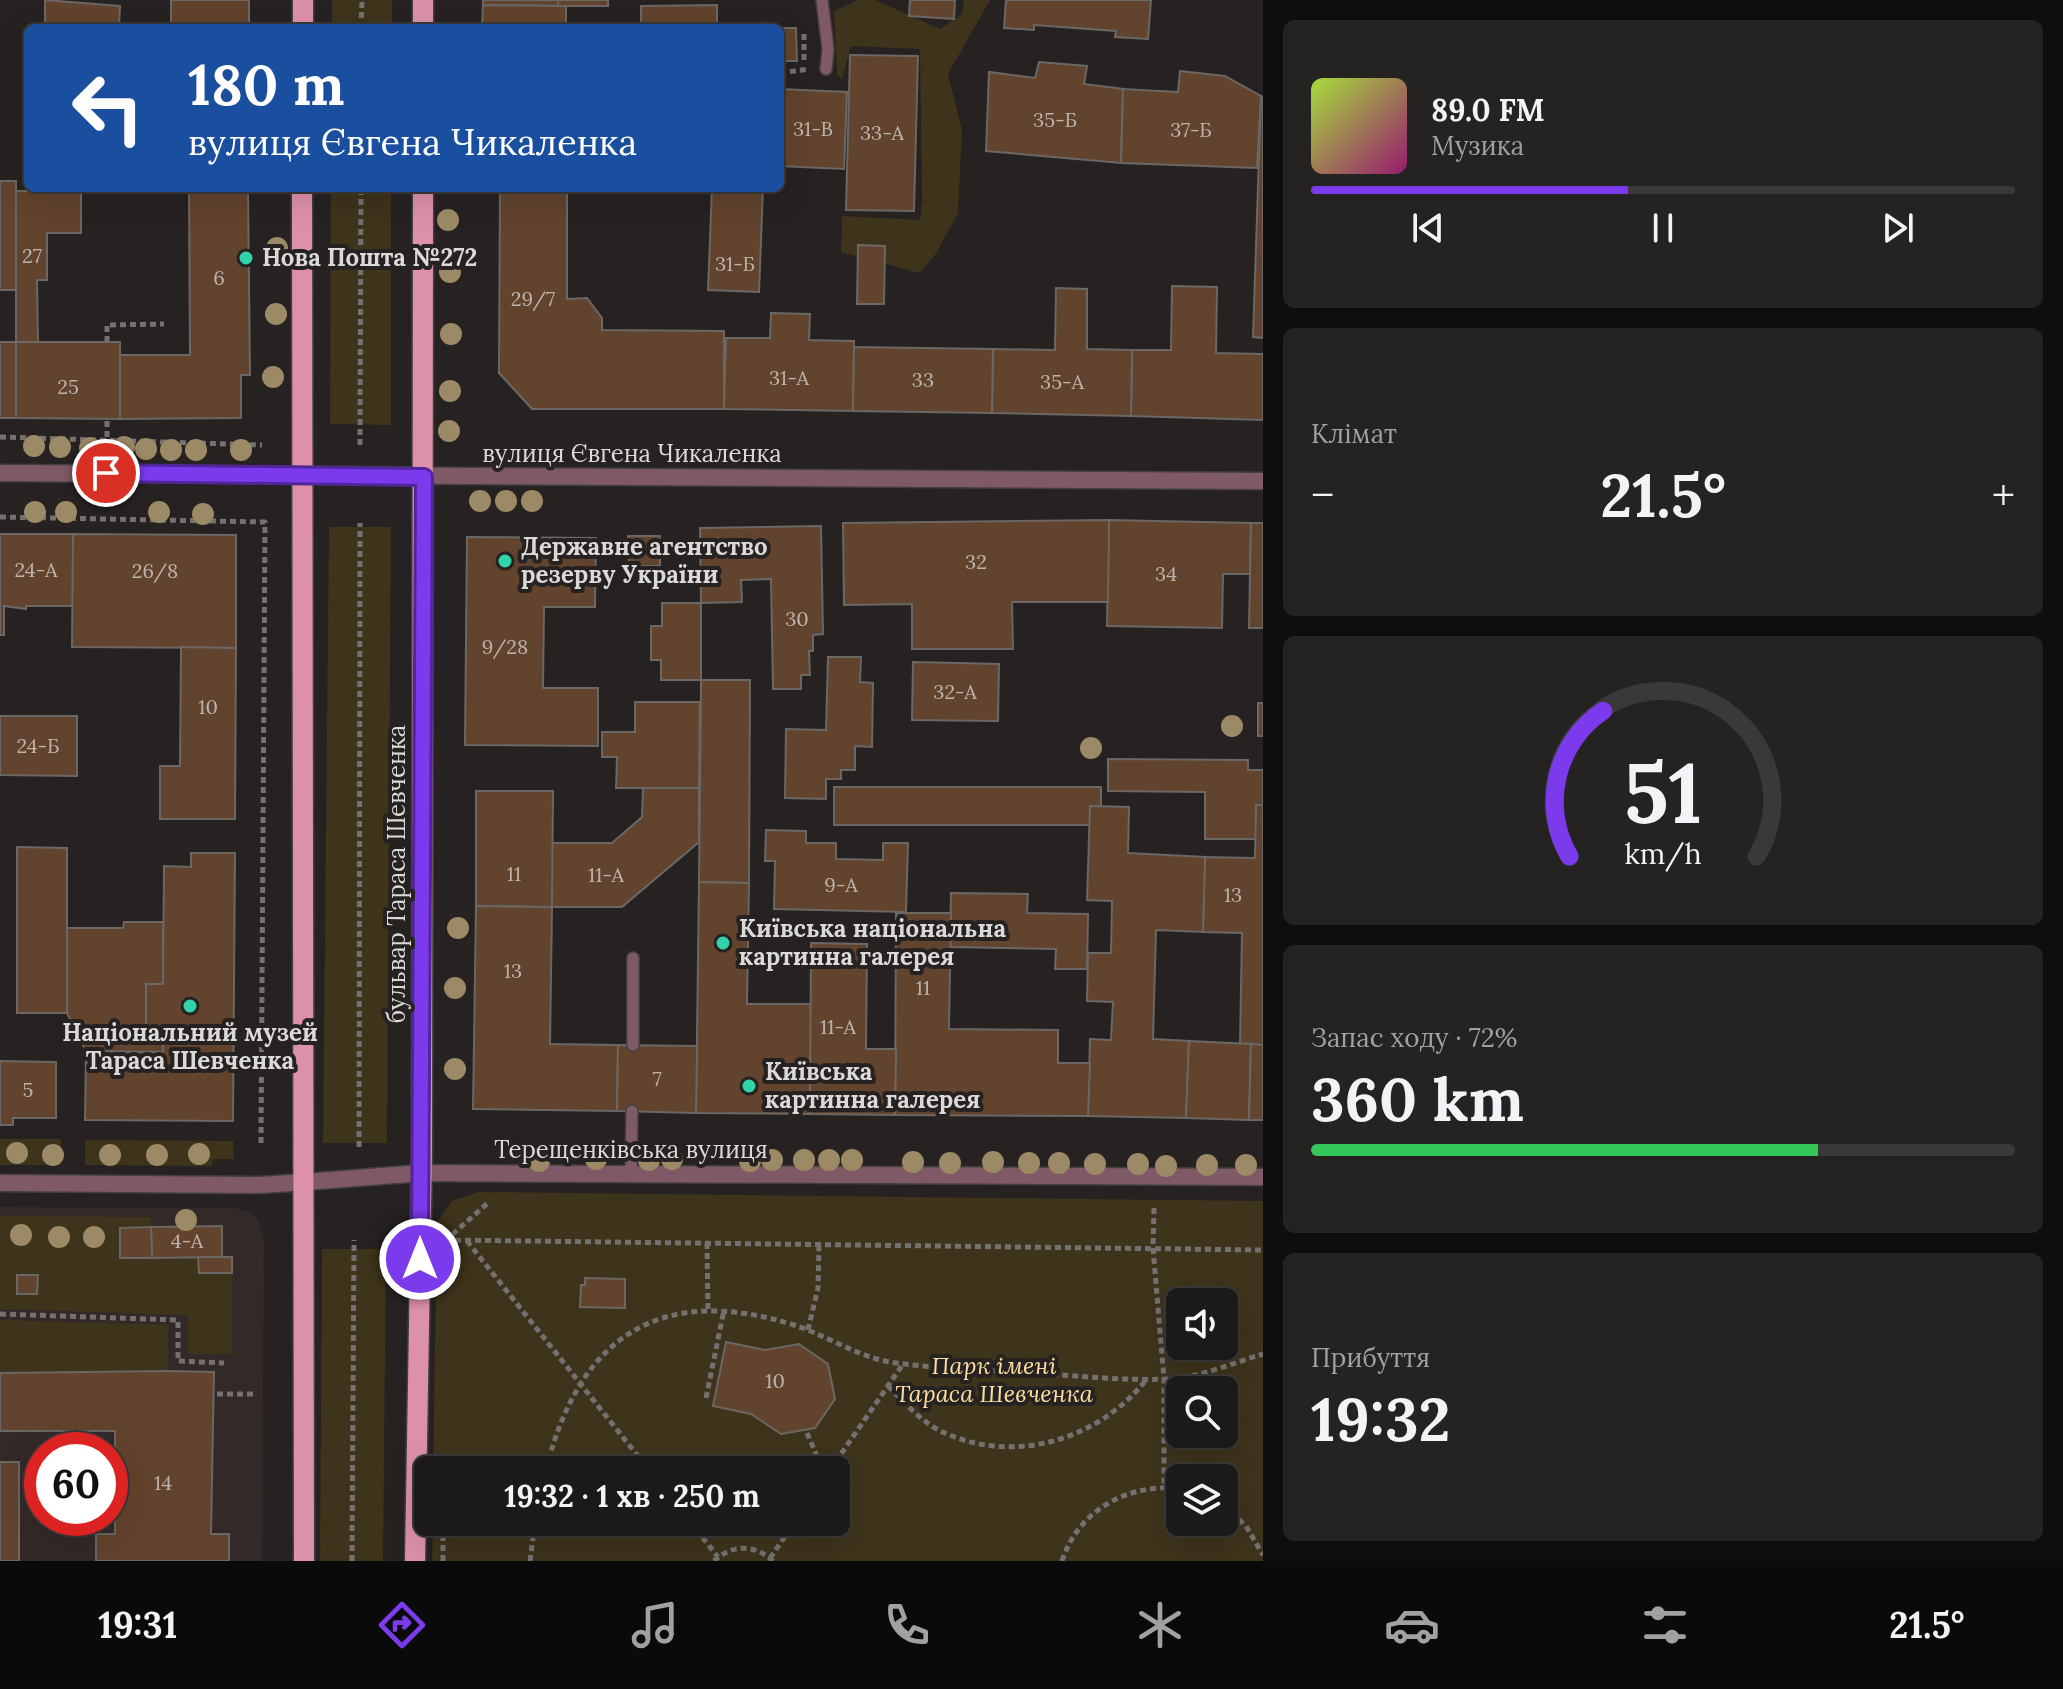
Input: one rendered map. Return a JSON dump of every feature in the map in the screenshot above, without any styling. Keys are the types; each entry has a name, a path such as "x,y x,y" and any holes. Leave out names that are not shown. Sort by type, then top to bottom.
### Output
{"main road":[{"path":"303,0 303,24"},
{"path":"423,0 423,24"},
{"path":"302,192 304,1561"},
{"name":"бульвар Тараса Шевченка","path":"415,1561 421,1173 423,192"}],"street":[{"name":"вулиця Євгена Чикаленка","path":"0,473 1263,481"},
{"name":"Терещенківська вулиця","path":"0,1183 260,1185 421,1173 1263,1177"}],"lane":[{"path":"822,0 828,49 826,69"},
{"path":"633,958 633,1045"},
{"path":"631,1174 632,1111"}],"path":[{"path":"361,24 362,0"},
{"path":"784,73 826,69"},
{"path":"360,445 361,192"},
{"path":"107,342 107,325 164,324"},
{"path":"107,419 107,437"},
{"path":"0,437 107,437 262,445"},
{"path":"0,517 265,522 261,1146"},
{"path":"359,1147 360,523"},
{"path":"490,1201 445,1240 1263,1250"},
{"path":"1062,1561 1082,1524 1103,1506 1128,1493 1164,1487 1164,1379 1153,1248 1154,1208"},
{"path":"352,1561 354,1240"},
{"path":"467,1241 638,1456"},
{"path":"707,1243 708,1309"},
{"path":"808,1330 818,1288 819,1245"},
{"path":"551,1456 582,1386 608,1350 632,1331 671,1313 724,1310 808,1330 870,1357 903,1364 1164,1379 1195,1374 1263,1354"},
{"path":"706,1398 724,1310"},
{"path":"0,1314 178,1320 178,1361 224,1363"},
{"path":"840,1456 903,1364"},
{"path":"888,1386 943,1433 1005,1446 1050,1442 1094,1427 1116,1411 1147,1379"},
{"path":"217,1394 256,1394"},
{"path":"807,1433 817,1456"},
{"path":"1238,1519 1246,1526 1263,1555"},
{"path":"443,1536 443,1561"},
{"path":"530,1561 533,1536"},
{"path":"700,1536 716,1559 745,1548 772,1560 787,1536"}],"shaded area":[{"path":"0,1207 234,1208 251,1213 258,1220 264,1238 262,1561 0,1561"}],"green space":[{"path":"332,0 392,0 392,24 332,24"},
{"path":"858,0 875,0 940,29 962,14 964,0 990,0 948,74 962,130 958,213 937,252 920,273 841,252 842,216 920,220 922,199 920,49 851,46 842,79 837,74 834,11"},
{"path":"331,192 391,192 391,425 330,424"},
{"path":"329,527 391,527 387,1143 323,1143"},
{"path":"0,1139 61,1139 61,1165 0,1165"},
{"path":"85,1140 233,1141 234,1159 213,1159 212,1166 85,1165"},
{"name":"Парк імені Тараса Шевченка","path":"478,1192 1263,1201 1263,1561 432,1561 433,1536 850,1536 850,1456 433,1456 437,1222 452,1201"},
{"path":"0,1216 151,1217 151,1227 120,1228 120,1258 198,1257 199,1273 232,1273 232,1354 188,1354 188,1315 0,1309"},
{"path":"322,1249 386,1249 383,1561 320,1561"},
{"path":"0,1320 168,1325 168,1374 0,1373"}],"building":[{"path":"45,0 120,6 119,24 45,24"},
{"path":"171,0 249,0 249,24 171,24"},
{"path":"483,0 558,0 558,6 483,5"},
{"path":"558,0 608,0 608,6 558,6"},
{"path":"910,0 955,0 954,19 909,16"},
{"path":"1006,0 1151,0 1148,39 1115,37 1116,31 1034,25 1034,30 1004,28"},
{"path":"483,5 566,6 566,24 482,24"},
{"path":"717,5 717,24 641,24 641,6"},
{"path":"784,28 796,28 797,61 784,61"},
{"path":"850,55 918,56 914,211 846,210"},
{"path":"1039,62 1087,66 1084,84 1123,89 1121,163 986,151 989,72 1035,78"},
{"path":"1180,71 1225,76 1261,96 1257,168 1121,163 1123,89 1178,92"},
{"path":"784,89 847,92 844,169 784,166"},
{"path":"1263,97 1263,338 1253,337"},
{"path":"0,181 16,181 16,290 0,290"},
{"path":"16,191 81,192 81,233 47,233 47,280 37,280 38,342 16,342"},
{"path":"189,192 248,192 250,375 241,375 241,418 120,419 120,355 190,355"},
{"path":"500,192 567,192 567,299 587,298 602,318 602,330 724,331 724,409 532,409 499,373"},
{"path":"712,192 763,192 759,292 708,290"},
{"path":"858,245 885,246 884,304 857,304"},
{"path":"1172,286 1217,287 1216,353 1263,354 1263,420 1131,416 1132,350 1171,350"},
{"path":"1056,288 1087,289 1087,349 1132,350 1131,416 992,413 993,349 1055,350"},
{"path":"771,313 810,314 809,340 854,341 853,411 724,409 726,338 770,338"},
{"path":"0,342 16,342 16,418 0,418"},
{"path":"16,342 120,342 120,419 16,418"},
{"path":"854,347 993,349 992,413 853,411"},
{"path":"1109,520 1251,523 1250,574 1223,574 1222,628 1107,626"},
{"path":"1109,520 1108,602 1012,602 1013,649 912,649 912,604 844,605 843,523"},
{"path":"1251,523 1263,523 1263,628 1249,628"},
{"path":"821,526 823,634 813,635 813,651 809,651 810,675 801,675 801,689 773,689 771,579 741,580 742,602 701,603 700,528"},
{"path":"0,534 73,534 73,606 26,606 26,609 4,606 4,635 0,635"},
{"path":"73,534 236,535 236,648 72,647"},
{"path":"628,536 660,536 660,566 629,566"},
{"path":"467,537 596,538 595,607 544,607 543,688 598,688 598,746 465,745"},
{"path":"662,603 701,603 701,680 661,680 661,660 651,660 651,626 662,626"},
{"path":"181,647 236,648 235,819 160,819 160,766 180,766"},
{"path":"828,657 861,657 860,682 873,683 872,747 855,746 855,770 841,770 841,779 826,779 826,799 785,798 786,729 826,730"},
{"path":"913,662 999,664 998,721 912,720"},
{"path":"701,680 750,680 749,883 699,882"},
{"path":"635,702 700,702 699,788 616,788 617,757 602,757 602,732 635,732"},
{"path":"1258,703 1263,703 1263,736 1258,736"},
{"path":"0,716 77,716 77,776 0,775"},
{"path":"1108,759 1248,760 1248,770 1263,770 1263,805 1256,805 1256,839 1205,839 1205,792 1108,791"},
{"path":"834,787 1101,787 1101,806 1090,806 1090,825 834,825"},
{"path":"643,788 699,788 699,842 622,907 552,907 552,843 612,843 642,817"},
{"path":"476,791 553,791 552,907 476,906"},
{"path":"1256,805 1263,805 1263,1045 1240,1044 1242,933 1203,932 1205,857 1255,858"},
{"path":"1090,806 1129,807 1128,853 1205,857 1203,932 1156,930 1153,1039 1189,1041 1186,1118 1088,1116 1090,1039 1111,1040 1113,1002 1087,1001 1088,953 1111,953 1112,901 1087,900"},
{"path":"766,830 806,831 806,843 836,843 836,859 883,860 883,843 908,843 906,912 774,909 775,861 765,861"},
{"path":"17,847 67,848 67,1013 17,1013"},
{"name":"Національний музей Тараса Шевченка","path":"191,853 235,853 233,1121 85,1120 86,1051 163,1052 163,1028 146,1028 146,984 163,984 164,866 191,867"},
{"name":"Київська національна картинна галерея","path":"699,882 749,883 747,1004 811,1004 810,1114 696,1113"},
{"path":"951,893 1028,894 1027,913 1088,914 1087,969 1055,969 1056,949 950,947"},
{"path":"476,906 552,907 550,1044 618,1045 617,1111 473,1109"},
{"path":"896,913 951,913 949,1029 1058,1030 1058,1063 1090,1063 1088,1116 895,1115"},
{"path":"124,922 163,922 163,984 146,984 146,1028 163,1028 163,1052 86,1051 67,1013 67,928 123,928"},
{"path":"811,943 867,944 866,1049 896,1049 895,1115 810,1114"},
{"path":"1189,1041 1251,1044 1249,1120 1186,1118"},
{"path":"1251,1044 1263,1045 1263,1120 1249,1120"},
{"path":"618,1045 697,1046 696,1113 617,1111"},
{"path":"0,1061 56,1062 56,1118 13,1118 13,1125 0,1125"},
{"path":"222,1226 222,1257 152,1258 151,1227"},
{"path":"151,1227 152,1258 120,1258 120,1228"},
{"path":"198,1257 232,1257 232,1273 199,1273"},
{"path":"17,1275 38,1275 37,1294 17,1294"},
{"path":"585,1278 625,1279 625,1308 580,1307 581,1285 585,1285"},
{"path":"726,1342 765,1350 799,1344 828,1364 835,1399 815,1428 781,1434 751,1414 713,1406"},
{"path":"214,1372 211,1534 229,1534 229,1561 96,1561 96,1536 128,1536 128,1432 0,1431 0,1373"},
{"path":"0,1462 19,1462 19,1561 0,1561"}],"place":[{"name":"Нова Пошта №272","path":"246,258"},
{"name":"Державне агентство резерву України","path":"505,561"},
{"name":"Київська національна картинна галерея","path":"723,943"},
{"name":"Національний музей Тараса Шевченка","path":"190,1006"},
{"name":"Київська картинна галерея","path":"749,1086"}],"route":[{"path":"106,473 424,477 420,1259"}]}
